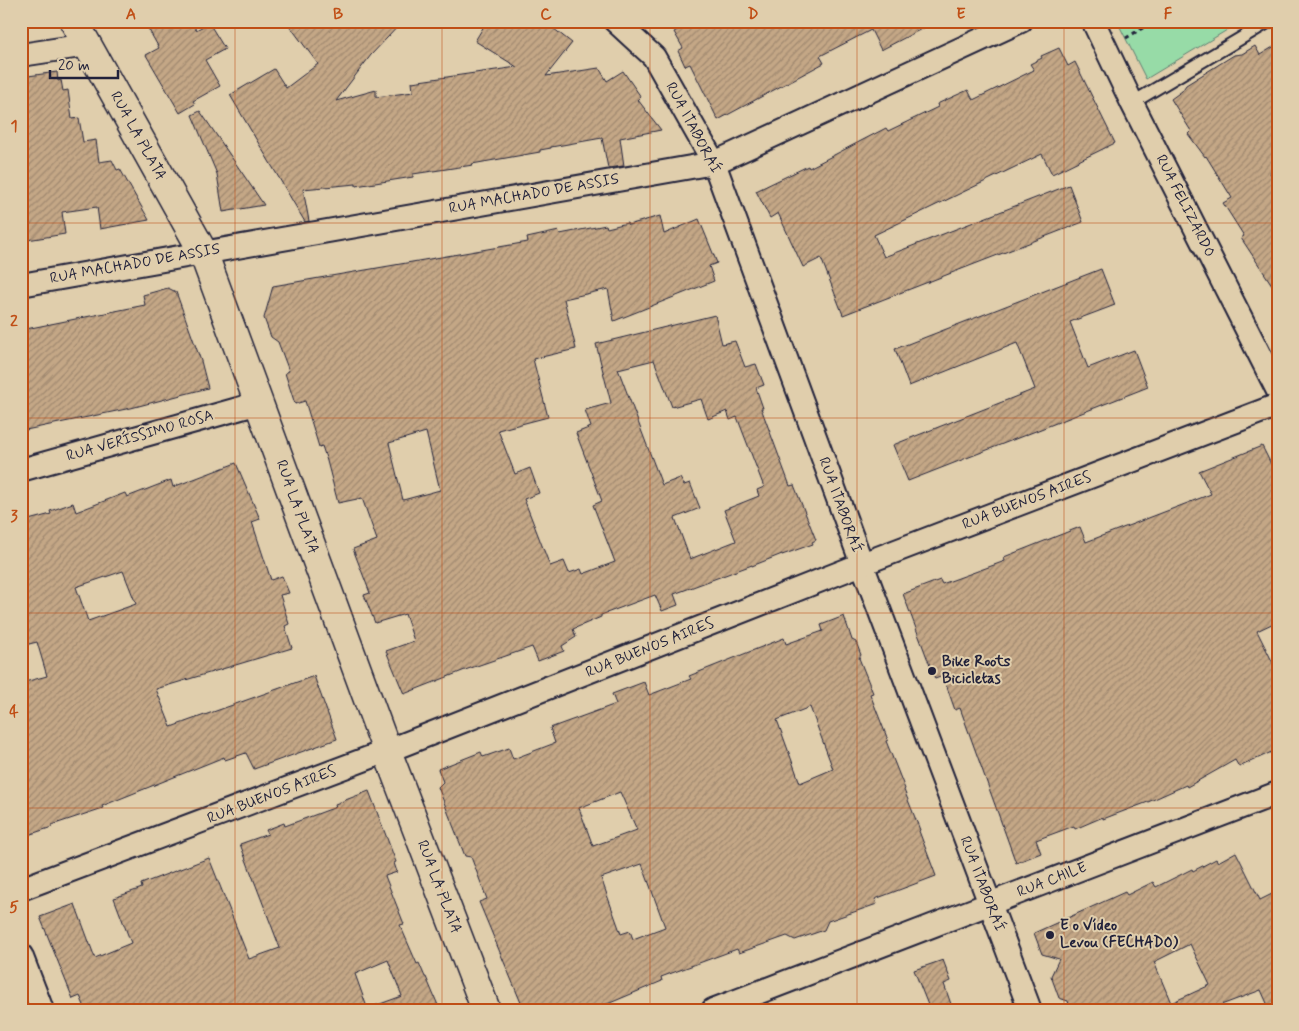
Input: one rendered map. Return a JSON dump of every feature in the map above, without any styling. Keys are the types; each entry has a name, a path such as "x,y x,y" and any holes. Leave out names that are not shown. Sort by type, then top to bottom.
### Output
{"street":[{"name":"RUA LA PLATA","path":"74,21 204,252 387,751 486,1010"},
{"name":"RUA ITABORAÍ","path":"614,21 654,57 714,163 862,564 1030,1010"},
{"name":"RUA MACHADO DE ASSIS","path":"21,284 714,163 1021,21"},
{"name":"RUA FELIZARDO","path":"1094,21 1132,103 1278,390"},
{"path":"21,55 87,45"},
{"name":"RUA VERÍSSIMO ROSA","path":"21,470 259,403"},
{"name":"RUA BUENOS AIRES","path":"21,889 387,751 862,564 1278,405"},
{"name":"RUA CHILE","path":"713,1010 1278,793"},
{"path":"21,955 42,1010"}],"lane":[{"path":"1132,103 1270,21"}],"path":[{"path":"1107,50 1154,21"}],"green space":[{"path":"1117,21 1242,21 1146,79"}],"building":[{"path":"144,21 191,21 196,30 209,23 225,49 205,60 220,86 193,101 195,104 180,113 146,55 159,48"},
{"path":"286,21 403,21 371,55 336,101 376,90 376,97 413,92 412,82 517,67 475,41 487,21 544,21 572,43 546,76 599,68 607,81 623,71 641,97 638,100 661,130 620,138 624,166 608,168 602,138 551,147 540,150 540,152 473,165 413,174 413,177 356,186 356,184 303,189 309,221 305,222 230,95 274,69 286,88 318,64"},
{"path":"693,21 937,21 881,50 871,30 820,56 824,63 718,120 690,64 685,66 678,51 683,48 674,32"},
{"path":"1278,44 1278,168 1270,173 1278,186 1278,294 1241,238 1244,236 1223,203 1232,198 1206,156 1188,134 1191,131 1171,99 1182,91 1186,85 1234,55 1242,54 1255,46 1260,55"},
{"path":"1059,48 1068,66 1075,62 1115,143 1052,174 1042,154 874,235 884,257 1069,185 1083,222 843,315 821,258 803,267 778,213 770,218 756,191 808,166 809,168 886,128 888,131 938,107 937,104 968,90 973,100 1034,70 1030,64 1042,58 1041,56"},
{"path":"57,72 58,81 61,80 63,91 68,90 72,119 79,118 83,142 96,140 99,162 112,160 117,170 120,169 149,220 100,229 97,207 62,212 65,234 21,241 21,77"},
{"path":"200,111 264,205 223,212 217,174 192,115"},
{"path":"660,216 664,234 699,219 717,263 709,266 714,281 614,321 608,289 564,299 576,349 533,359 548,417 498,430 515,474 530,468 539,493 524,499 550,566 564,561 569,573 581,569 583,574 615,562 593,505 602,501 576,433 591,427 585,410 611,403 596,344 715,315 722,344 735,341 745,367 756,364 764,385 756,388 763,408 761,408 790,486 794,485 816,540 812,542 813,544 674,594 678,605 662,611 655,595 601,615 601,617 573,629 576,637 562,646 564,651 538,661 532,647 465,670 404,694 386,651 414,641 405,614 375,623 364,595 370,593 353,549 377,540 362,498 338,503 327,461 322,446 319,447 305,401 295,404 285,373 289,371 278,342 271,337 264,318 273,286 528,242 527,238 559,231 560,234 606,225 607,228 627,223 628,225","holes":["654,360 672,407 701,399 708,419 727,411 730,420 737,417 764,487 757,490 759,496 724,510 736,541 690,559 675,518 700,508 690,483 684,485 680,478 662,485 618,369","426,432 440,490 403,500 389,443"]},
{"path":"1101,269 1115,305 1070,322 1088,368 1134,350 1148,387 908,481 893,445 1035,389 1017,343 909,386 895,349"},
{"path":"168,288 176,292 201,361 208,388 131,408 21,431 21,330 145,305 143,295"},
{"path":"1262,446 1278,478 1278,621 1257,631 1278,673 1278,749 1239,767 1235,760 1187,787 1186,785 1148,802 1103,819 1103,817 1075,829 1074,826 1036,840 1041,853 1016,863 960,708 955,710 943,676 935,679 903,594 940,580 942,584 1005,561 1004,557 1080,527 1086,542 1211,494 1199,471"},
{"path":"236,463 260,519 252,522 271,580 282,576 289,593 280,595 289,624 285,626 292,648 156,689 171,727 314,676 337,739 254,769 246,753 225,760 224,757 102,806 103,808 28,835 21,817 21,683 47,676 37,642 21,646 21,522 51,514 50,511 73,503 76,512 125,493 127,497 171,480 173,487","holes":["123,571 136,604 88,621 76,587"]},
{"path":"844,616 852,640 856,642 861,655 859,658 873,693 870,694 888,740 886,741 936,876 875,899 877,904 828,921 824,930 795,940 787,936 739,953 737,949 661,977 662,981 610,1003 587,1010 524,1010 479,902 487,899 471,857 465,856 438,787 443,782 438,769 481,752 483,757 509,748 513,759 555,743 550,728 616,704 612,694 644,682 649,695 691,679 689,676 784,638 786,644 823,631 821,625","holes":["810,707 833,769 800,783 777,720","620,792 637,830 593,846 579,808","642,864 665,927 633,939 630,931 621,934 601,878"]},
{"path":"369,791 396,862 394,863 397,872 385,876 404,924 400,925 440,1010 370,1010 369,1008 402,996 388,960 355,974 368,1010 86,1010 80,996 73,999 40,917 75,904 95,958 131,943 114,898 142,888 141,884 209,858 249,959 280,948 240,844 268,834 266,830 284,823 285,826 336,807 335,804"},
{"path":"1236,852 1260,900 1278,891 1278,1010 1270,1010 1261,990 1208,1010 1071,1010 1068,1001 1059,998 1051,976 1059,959 1042,954 1034,933 1125,892 1127,895 1153,882 1156,887 1216,859 1218,862","holes":["1190,944 1210,985 1171,1003 1154,962"]},
{"path":"943,960 951,981 944,984 953,1010 930,1010 914,970"}],"place":[{"name":"Bike Roots Bicicletas","path":"932,671"},
{"name":"E o Vídeo Levou (FECHADO)","path":"1050,935"}]}
